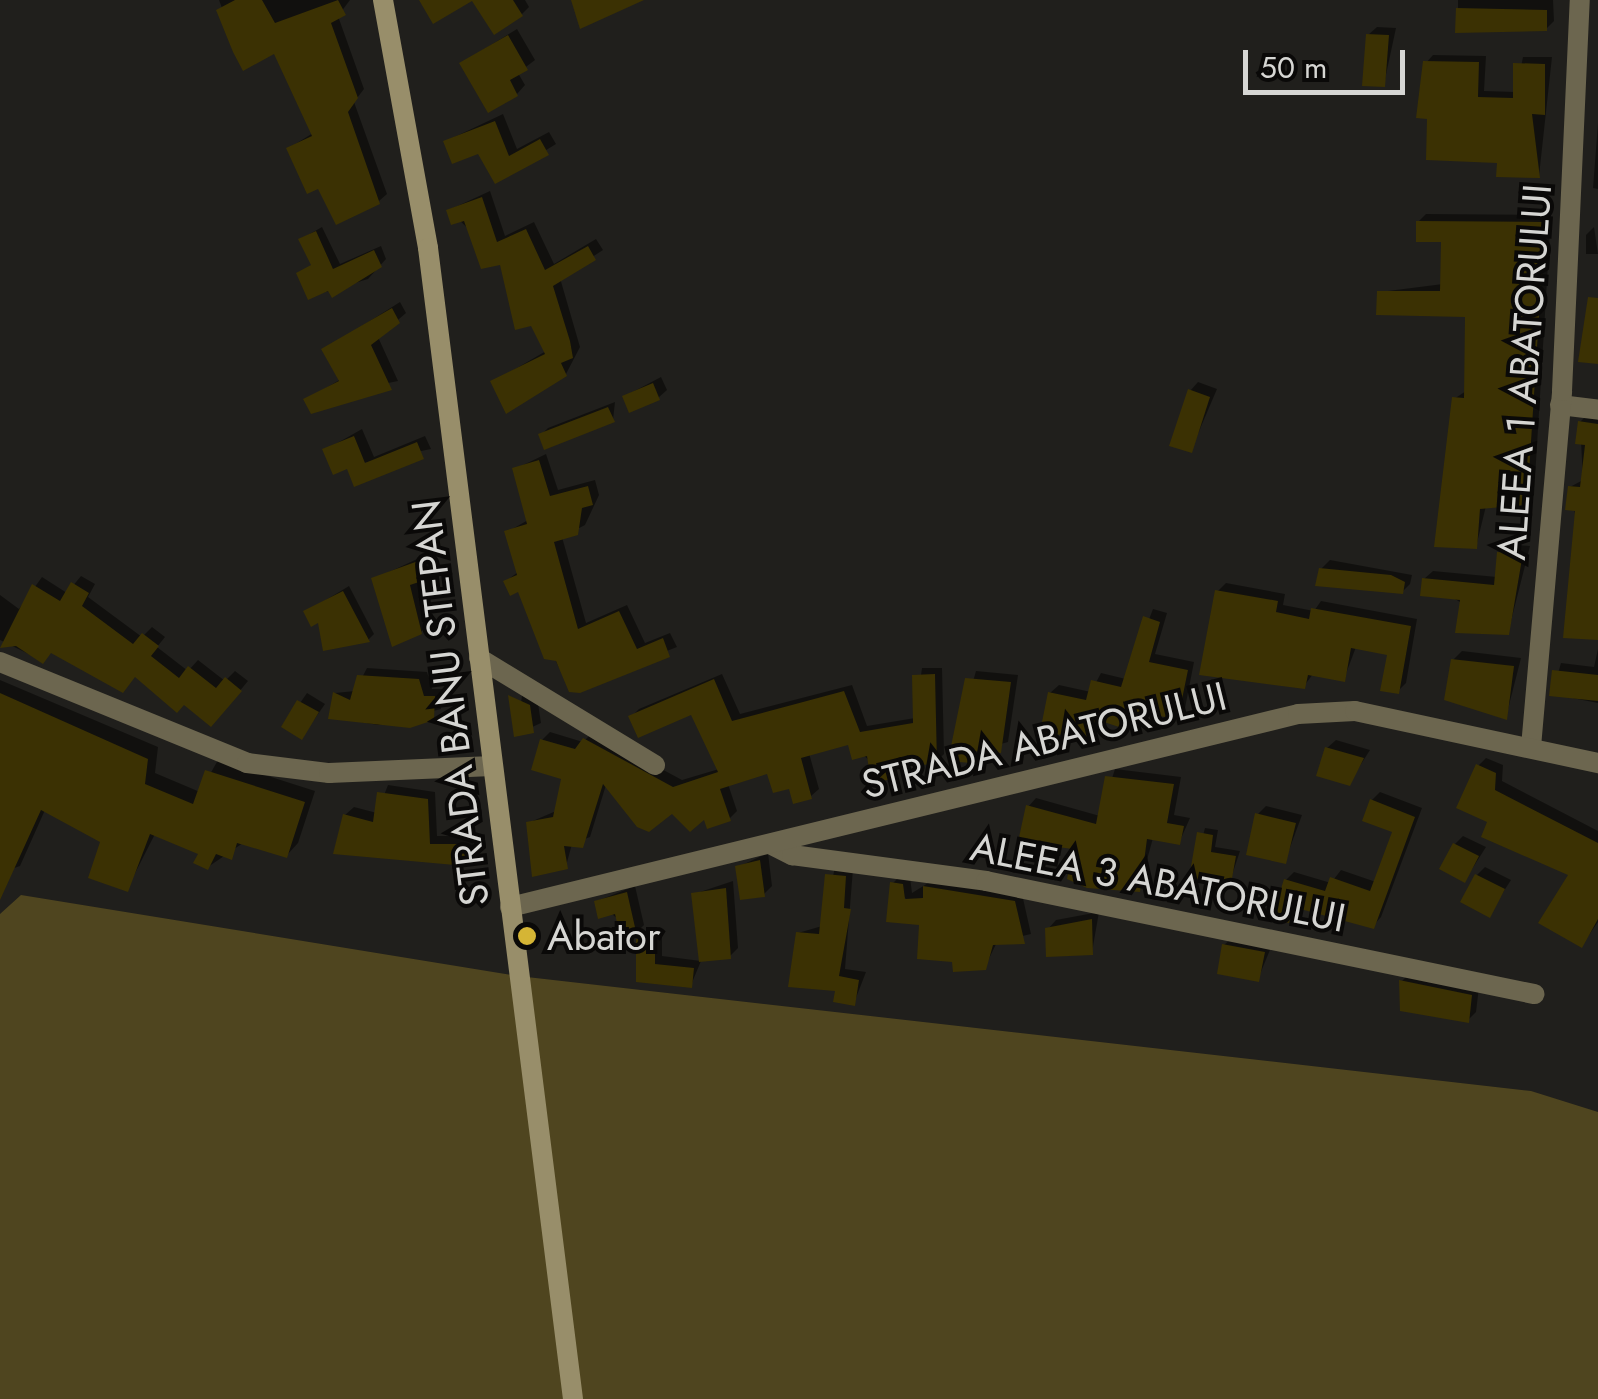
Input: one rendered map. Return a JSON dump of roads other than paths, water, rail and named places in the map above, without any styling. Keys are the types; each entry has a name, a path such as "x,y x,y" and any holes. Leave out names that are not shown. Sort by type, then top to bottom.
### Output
{"main road":[{"name":"STRADA BANU STEPAN","path":"383,0 428,248 572,1399"}],"street":[{"name":"ALEEA 1 ABATORULUI","path":"1531,747 1560,404 1580,0"},
{"path":"1560,404 1598,410"},
{"path":"479,658 655,764"},
{"path":"0,662 247,763 329,772 492,766"},
{"name":"STRADA ABATORULUI","path":"510,908 1298,714 1355,711 1598,764"},
{"name":"ALEEA 3 ABATORULUI","path":"770,844 1534,994"}],"place":[{"name":"Abator","path":"527,936"}]}
